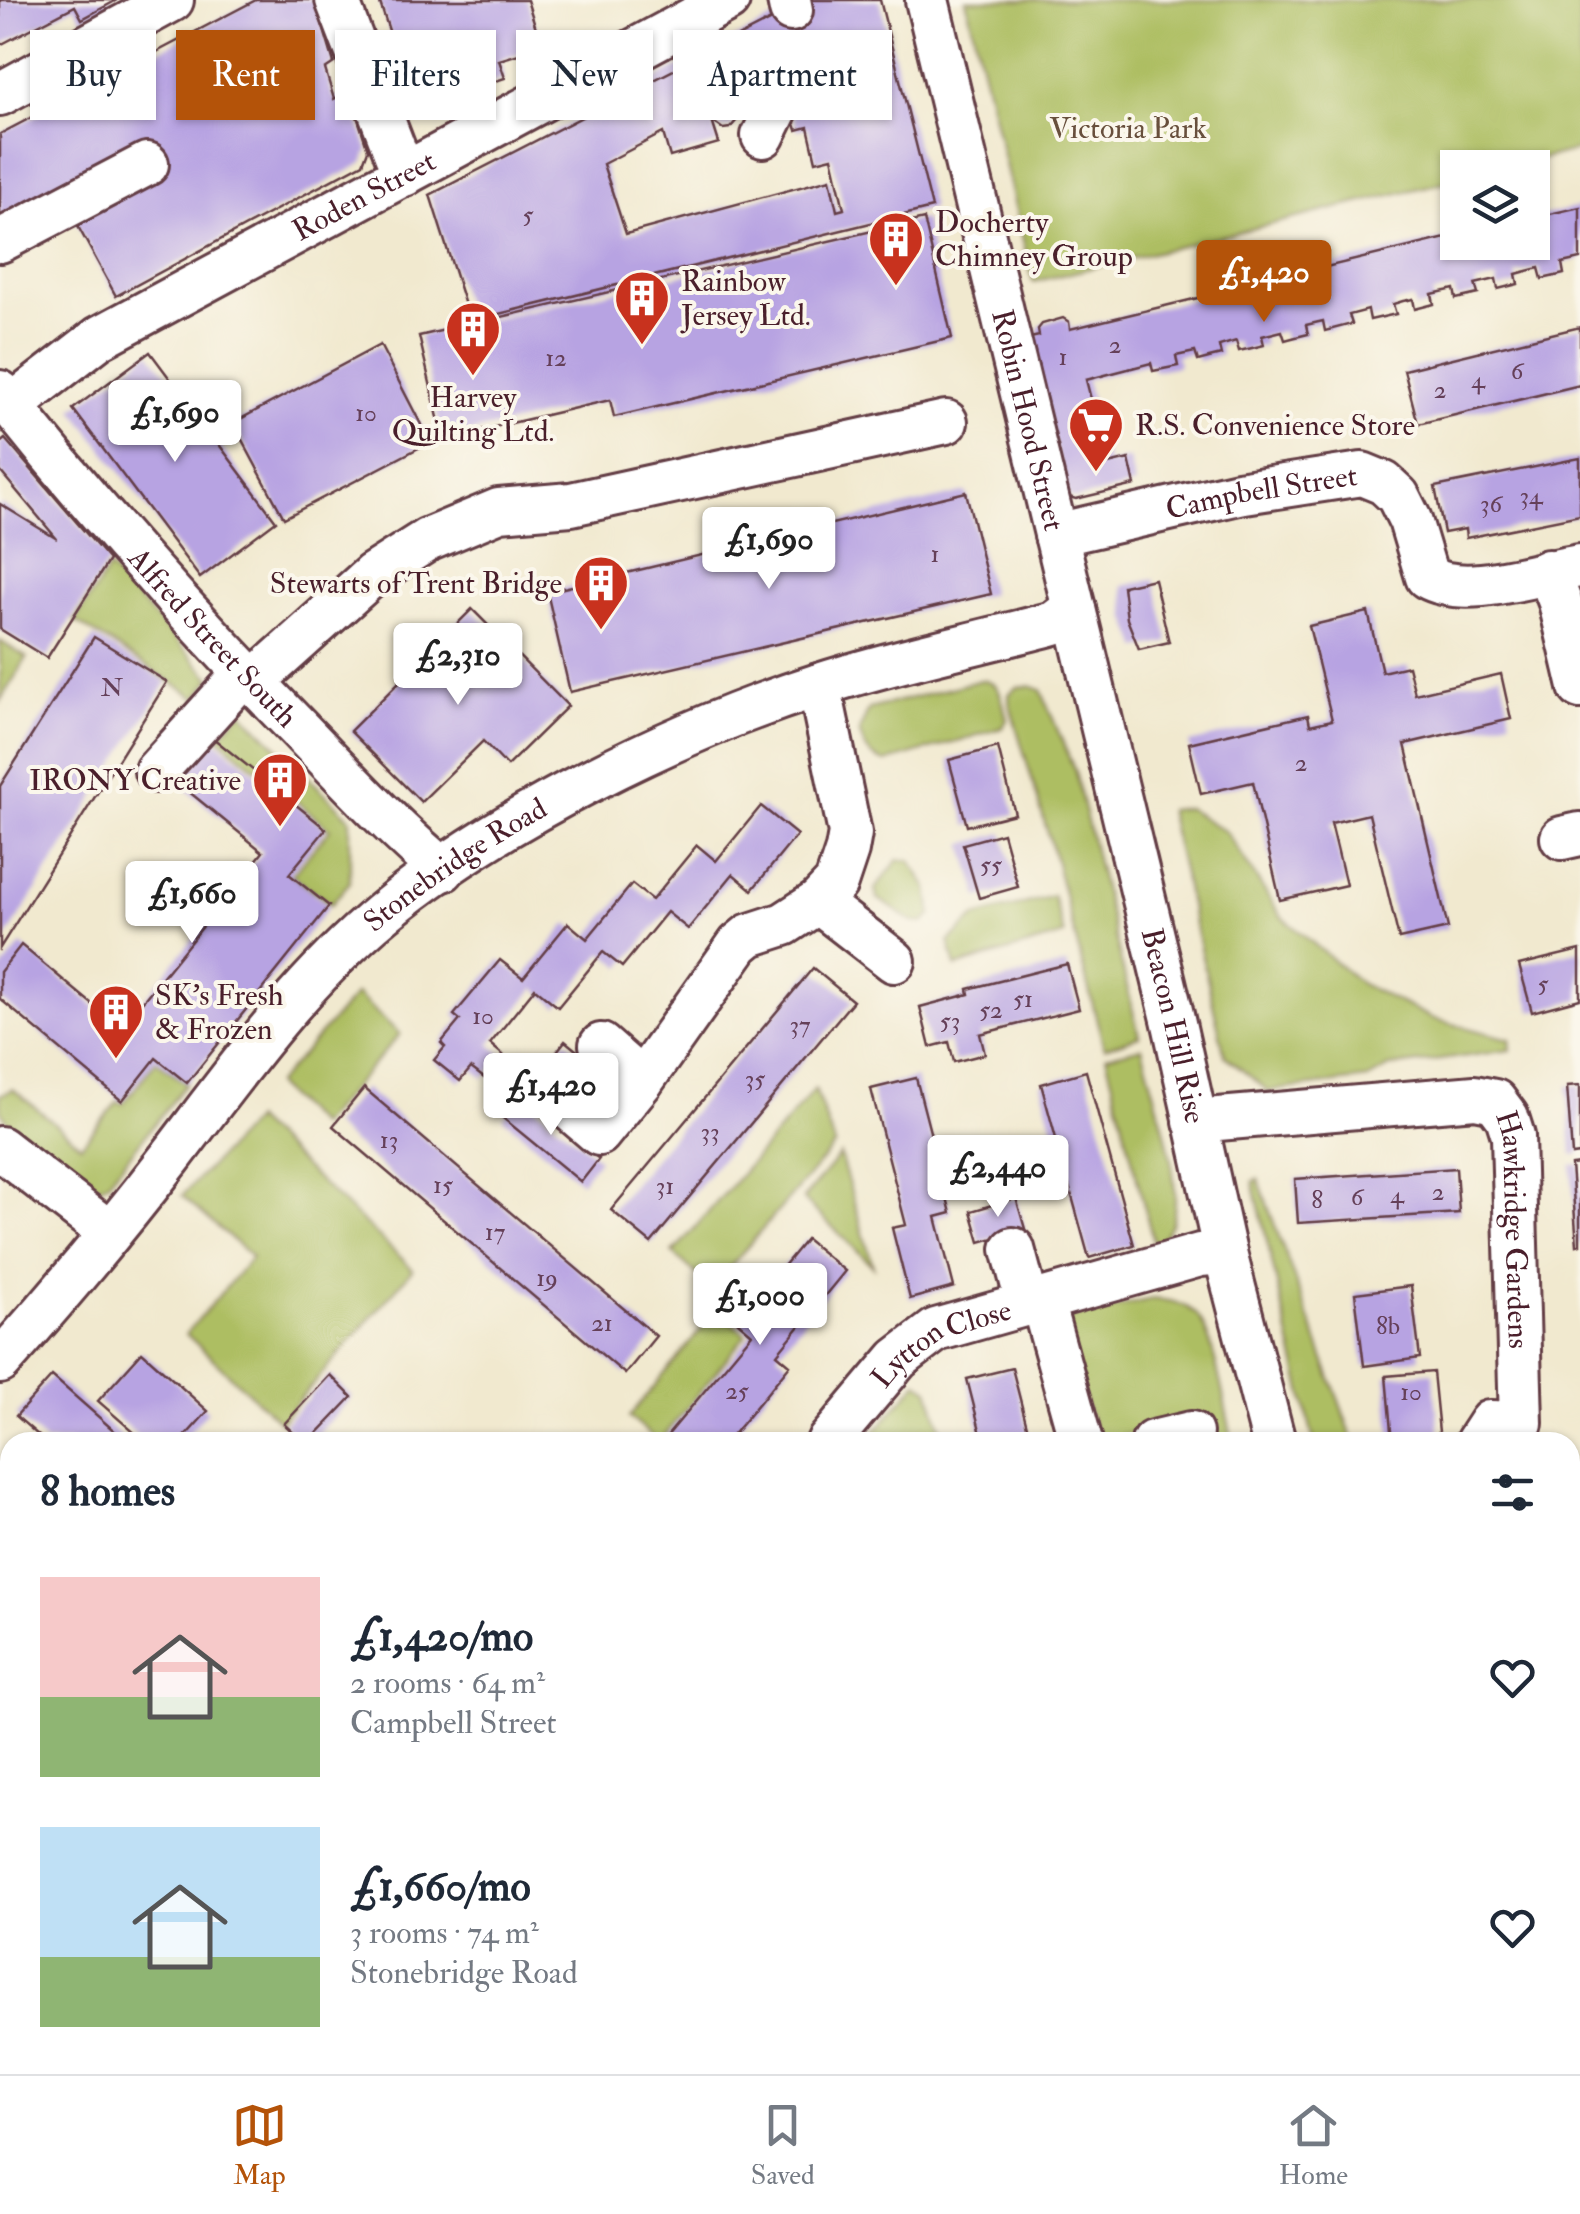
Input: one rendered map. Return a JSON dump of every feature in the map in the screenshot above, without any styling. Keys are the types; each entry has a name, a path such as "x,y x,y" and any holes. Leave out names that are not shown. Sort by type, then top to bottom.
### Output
{"street":[{"path":"337,0 404,175"},
{"name":"Roden Street","path":"6,399 99,338 728,0"},
{"name":"Robin Hood Street","path":"927,0 1074,608"},
{"path":"0,94 157,3"},
{"path":"764,136 772,120"},
{"path":"0,241 147,164"},
{"name":"Alfred Street South","path":"6,399 122,540 249,678 411,844 443,870"},
{"path":"156,772 249,678 372,574 427,540 499,510 571,504 946,422"},
{"name":"Campbell Street","path":"1056,535 1238,493 1362,474 1384,483 1398,496 1410,520 1427,577 1441,585 1462,588 1564,568"},
{"path":"1564,568 1560,602 1580,687"},
{"name":"Stonebridge Road","path":"0,1362 318,976 383,913 443,870 525,816 698,731 819,684 1054,623 1074,608"},
{"name":"Beacon Hill Rise","path":"1074,608 1225,1253 1271,1432"},
{"path":"538,1083 599,1134 642,1081 739,944 750,935 784,924 818,902 836,883 850,833 819,684"},
{"path":"818,902 894,961"},
{"path":"601,1045 642,1081"},
{"name":"Hawkridge Gardens","path":"1195,1121 1475,1097 1495,1101 1507,1117 1513,1136 1522,1423 1490,1422 1484,1432"},
{"path":"0,1148 110,1232"},
{"name":"Lytton Close","path":"1014,1249 1035,1303"},
{"name":"Lytton Close","path":"836,1432 891,1367 936,1330 1200,1255 1225,1253"},
{"path":"1035,1303 1078,1432"}],"green space":[{"name":"Victoria Park","path":"966,0 1580,0 1580,150 1550,157 1550,150 1440,150 1440,183 1033,282"},
{"path":"109,568 211,678 197,698 75,621"},
{"path":"0,641 27,658 0,701"},
{"path":"981,680 993,684 1000,693 1007,720 1002,728 886,762 865,747 859,731 869,709"},
{"path":"1018,687 1041,690 1075,772 1139,1036 1104,1048 1009,702 1009,694"},
{"path":"241,711 350,818 350,882 331,904 292,875 330,829 219,738"},
{"path":"1187,808 1226,832 1281,916 1361,984 1434,1019 1510,1039 1511,1050 1390,1067 1368,1079 1268,1091 1225,1056 1168,810"},
{"path":"898,860 910,860 928,888 932,915 923,923 913,922 877,898 875,889"},
{"path":"1053,896 1064,935 956,967 949,942 975,917"},
{"path":"356,994 400,1034 319,1126 275,1085"},
{"path":"1142,1047 1170,1153 1175,1195 1170,1226 1154,1245 1106,1056"},
{"path":"156,1061 186,1084 101,1186 87,1184 10,1126 0,1110 0,1095 13,1089 81,1145 118,1101 123,1104"},
{"path":"815,1089 835,1145 712,1288 673,1253"},
{"path":"254,1120 413,1269 280,1422 186,1334 252,1257 182,1196"},
{"path":"840,1155 873,1266 803,1199"},
{"path":"1258,1179 1350,1432 1312,1432 1253,1181"},
{"path":"1152,1299 1186,1307 1196,1314 1208,1338 1231,1432 1193,1432 1189,1418 1138,1432 1095,1432 1057,1321"},
{"path":"717,1310 746,1335 667,1432 647,1432 629,1417"},
{"path":"918,1382 929,1389 942,1432 874,1432"}],"building":[{"path":"0,0 117,0 82,19 75,6 0,45"},
{"path":"256,0 315,0 334,63 325,69 335,98 335,120 358,120 368,150 363,163 116,296 75,221 0,225 0,134 30,118 156,120 156,52 176,42 176,120 315,120 315,30 199,30"},
{"path":"379,0 527,0 537,30 516,30 516,55 499,60 505,78 496,81 496,30 389,30"},
{"path":"810,0 880,0 888,30 752,30"},
{"path":"892,48 932,208 470,321 430,195 576,120 653,120 653,81 673,70 673,120 737,120 723,129 712,121 719,143 670,157 663,133 603,164 626,234 830,179 837,211 844,209 832,157 816,161 808,127 797,130 794,120 892,120"},
{"path":"1580,207 1580,259 1562,263 1564,274 1542,279 1539,268 1516,274 1518,284 1498,289 1496,279 1475,284 1478,294 1456,299 1454,289 1432,294 1434,304 1415,309 1413,299 1393,304 1396,314 1370,320 1368,310 1349,315 1352,324 1325,331 1323,321 1306,325 1308,334 1285,340 1282,331 1262,336 1264,345 1239,351 1236,341 1219,346 1221,355 1198,361 1195,352 1176,356 1178,366 1153,371 1151,363 1086,380 1108,464 1129,459 1135,485 1076,499 1069,497 1026,339 1039,336 1042,324 1063,318 1070,329 1440,239 1440,260 1550,260 1550,214"},
{"path":"924,219 952,338 614,417 610,400 443,439 419,336"},
{"path":"1580,327 1580,385 1418,424 1404,370"},
{"path":"380,345 430,442 284,518 233,423"},
{"path":"150,352 276,521 200,578 73,409"},
{"path":"5,439 109,560 47,658 0,629 0,504 57,539 0,471 0,443"},
{"path":"1580,458 1580,515 1466,538 1465,529 1444,533 1435,487"},
{"path":"966,492 991,594 570,692 547,592"},
{"path":"1154,579 1169,642 1139,649 1127,619 1123,586"},
{"path":"472,609 568,706 507,766 483,741 421,802 350,731"},
{"path":"1368,612 1382,672 1408,666 1415,694 1501,674 1511,719 1405,744 1448,928 1399,939 1369,814 1331,823 1346,885 1280,900 1253,782 1201,794 1189,743 1308,715 1310,725 1332,720 1309,626"},
{"path":"94,637 167,682 0,948 0,786"},
{"path":"213,738 326,829 289,874 329,906 187,1083 156,1058 122,1101 0,999 0,972 21,945 121,1028 263,852 177,782"},
{"path":"998,747 1015,814 967,826 949,760"},
{"path":"761,806 797,835 752,890 733,874 688,929 667,912 622,967 603,952 558,1007 535,988 490,1044 503,1055 484,1078 471,1068 460,1081 434,1060 445,1047 441,1043 460,1020 454,1015 500,960 523,978 568,923 587,939 632,884 652,900 697,845 716,861"},
{"path":"1003,833 1018,887 979,898 963,844"},
{"path":"1580,950 1580,999 1532,1012 1519,965"},
{"path":"1067,964 1079,1009 980,1034 985,1054 954,1062 949,1042 930,1047 920,1007 969,994 968,989"},
{"path":"813,968 853,1001 651,1243 611,1210"},
{"path":"565,1041 610,1078 591,1101 547,1064"},
{"path":"1086,1071 1134,1245 1089,1258 1041,1084"},
{"path":"916,1078 951,1213 936,1217 954,1287 910,1299 892,1228 906,1225 871,1089"},
{"path":"1580,1085 1580,1154 1572,1155 1567,1086"},
{"path":"364,1088 656,1336 625,1374 333,1126"},
{"path":"521,1095 599,1159 581,1182 503,1118"},
{"path":"1580,1164 1580,1244 1577,1245 1571,1165"},
{"path":"1456,1168 1459,1213 1298,1223 1295,1179"},
{"path":"1016,1198 1025,1229 980,1242 971,1211"},
{"path":"806,1239 845,1271 777,1354 790,1365 735,1432 670,1432 752,1334 738,1322"},
{"path":"1411,1286 1420,1358 1364,1366 1355,1293"},
{"path":"142,1352 208,1411 189,1432 134,1432 98,1401"},
{"path":"1012,1368 1028,1432 980,1432 967,1379"},
{"path":"1433,1372 1439,1432 1391,1432 1386,1376"},
{"path":"330,1375 352,1397 319,1432 292,1432 284,1424"},
{"path":"52,1376 116,1432 34,1432 16,1416"}],"place":[{"name":"Docherty Chimney Group","path":"896,288"},
{"name":"Rainbow Jersey Ltd.","path":"642,347"},
{"name":"Harvey Quilting Ltd.","path":"473,378"},
{"name":"R.S. Convenience Store","path":"1096,474"},
{"name":"Stewarts of Trent Bridge","path":"601,632"},
{"name":"IRONY Creative","path":"280,829"},
{"name":"SK's Fresh & Frozen","path":"116,1061"}]}
